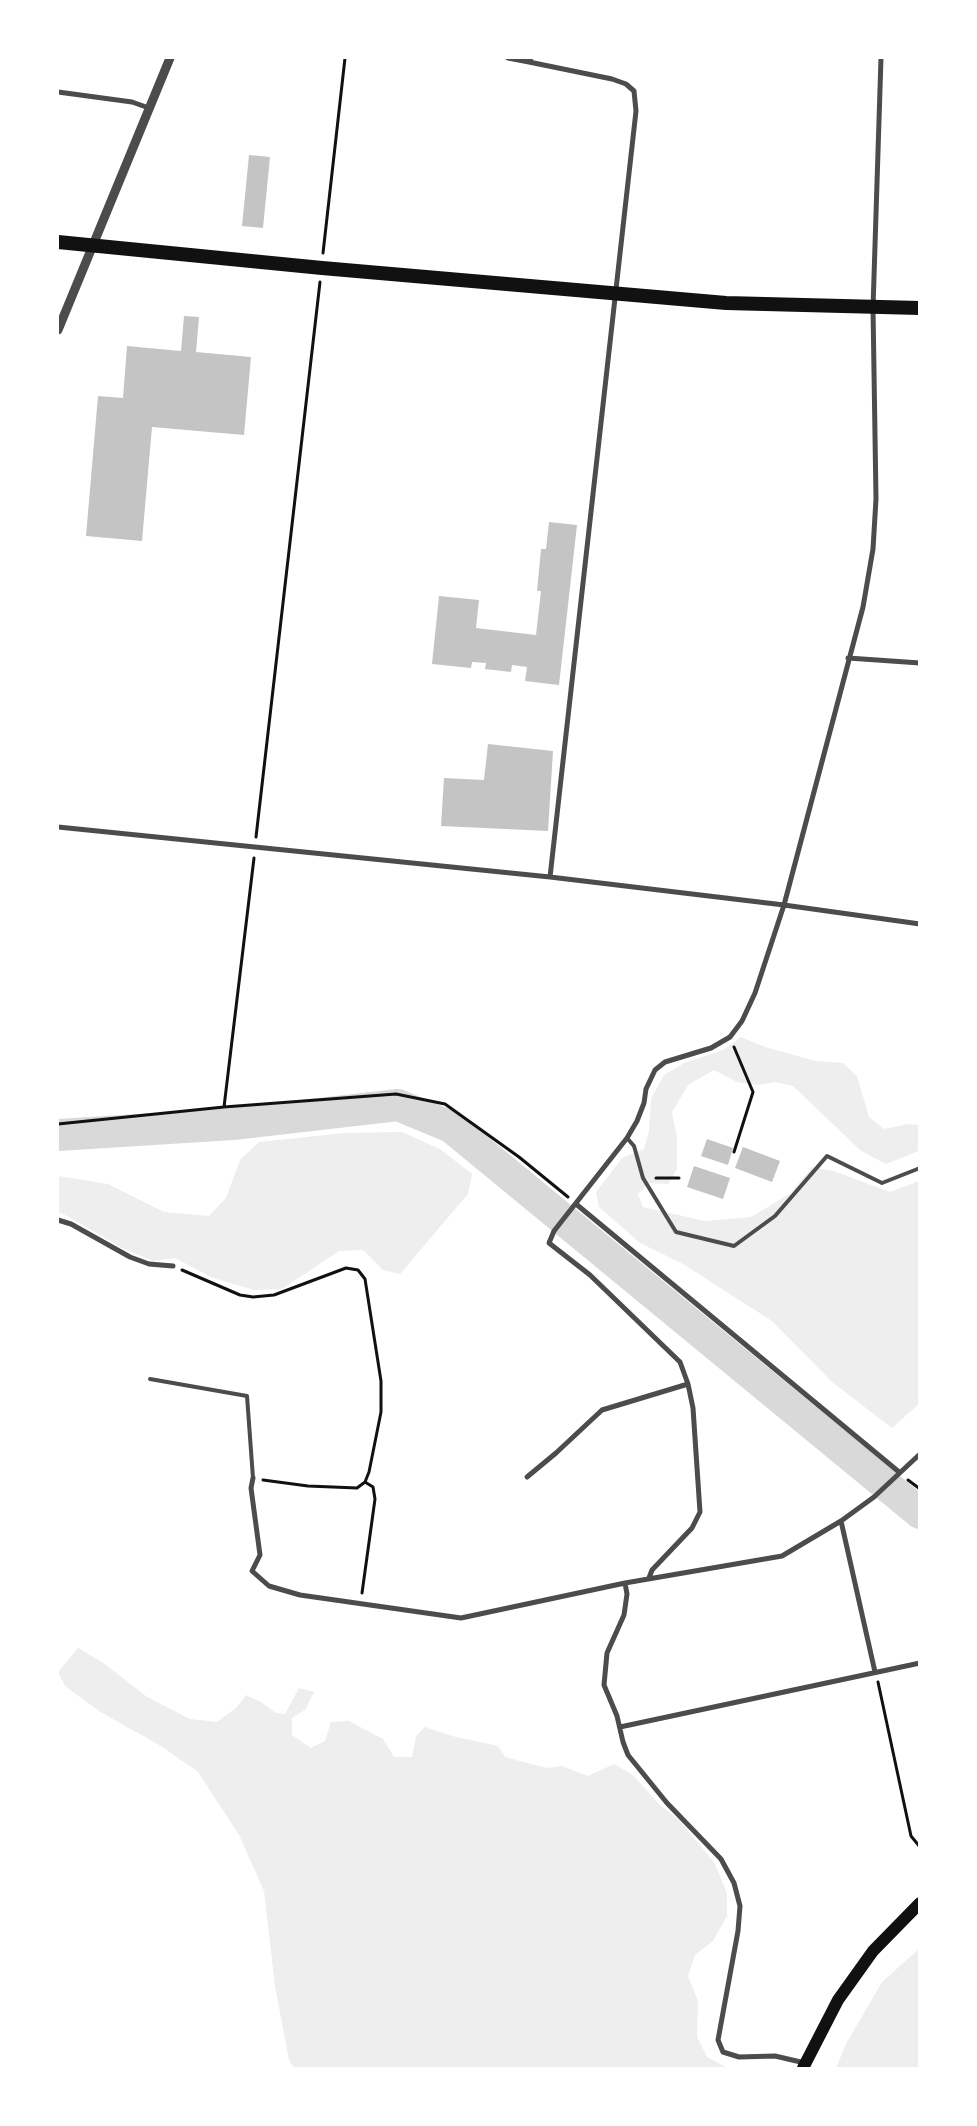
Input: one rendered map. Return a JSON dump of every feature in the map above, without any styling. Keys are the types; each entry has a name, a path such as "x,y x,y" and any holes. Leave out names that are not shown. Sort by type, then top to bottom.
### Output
{"highway":[{"path":"58,242 322,268 726,303 920,308"}],"main road":[{"path":"804,2066 838,2000 872,1951 920,1903"}],"street":[{"path":"58,330 91,245 170,58"},
{"path":"508,58 530,60 626,84 634,92 636,111 550,877"},
{"path":"649,1578 652,1570 692,1528 700,1512 693,1408 688,1384 680,1362 590,1275 549,1242 570,1210 627,1138 637,1121 644,1103 646,1089 655,1070 665,1062 711,1048 730,1037 742,1021 756,993 784,905 863,607 873,549 876,500 873,308 881,58"},
{"path":"58,92 132,102 149,108"},
{"path":"848,658 920,663"},
{"path":"58,827 550,877 784,905 920,924"},
{"path":"576,1204 899,1472"},
{"path":"58,1220 71,1224 130,1257 149,1264 173,1266"},
{"path":"527,1477 602,1410 688,1384"},
{"path":"253,1478 251,1488 260,1555 252,1572 269,1586 300,1595 461,1618 649,1578 782,1556 841,1521 874,1497 893,1477 920,1454"},
{"path":"841,1521 876,1672"},
{"path":"625,1583 627,1594 624,1615 607,1653 604,1685 620,1727 623,1742 628,1754 667,1803 721,1859 734,1883 740,1906 738,1931 718,2040 724,2052 739,2057 775,2056 804,2066"},
{"path":"620,1727 920,1663"}],"lane":[{"path":"627,1138 634,1146 643,1178 676,1232 734,1246 775,1216 827,1156 882,1184 920,1168"},
{"path":"150,1379 247,1396 253,1478"}],"path":[{"path":"224,1107 345,58"},
{"path":"730,1037 753,1092 734,1152"},
{"path":"58,1124 224,1107 396,1094 445,1104 519,1157 576,1204"},
{"path":"643,1178 679,1178"},
{"path":"173,1266 240,1295 253,1297 274,1295 346,1268 358,1270 365,1279 381,1381 381,1412 369,1472 365,1482 356,1488 308,1486 253,1478"},
{"path":"360,1604 375,1499 373,1487 365,1482"},
{"path":"876,1672 911,1836 920,1847"}],"shaded area":[{"path":"741,1037 765,1047 816,1061 843,1063 857,1076 869,1117 884,1129 908,1124 919,1125 919,1151 886,1164 861,1151 793,1086 775,1082 757,1085 737,1082 714,1070 688,1085 672,1112 677,1138 677,1169 668,1184 649,1183 638,1194 643,1207 705,1221 751,1217 791,1193 812,1167 834,1171 890,1192 919,1181 919,1404 892,1428 832,1382 772,1321 683,1264 640,1243 599,1207 596,1192 622,1158 644,1149 649,1131 651,1099 664,1075 684,1063 723,1050"},
{"path":"402,1132 440,1149 472,1174 468,1194 400,1274 383,1270 363,1250 339,1251 282,1289 254,1290 213,1278 175,1258 153,1261 122,1248 58,1212 58,1176 108,1184 164,1212 209,1216 226,1198 240,1160 259,1142 344,1133"},
{"path":"78,1648 105,1664 147,1697 190,1719 217,1722 236,1708 246,1695 261,1702 276,1713 285,1714 299,1688 314,1692 305,1710 292,1718 292,1735 311,1748 325,1741 331,1722 349,1721 383,1739 394,1757 412,1757 416,1736 425,1727 452,1736 498,1746 505,1757 546,1768 562,1766 588,1776 614,1764 633,1775 660,1805 679,1820 714,1862 727,1893 727,1916 713,1941 695,1955 688,1976 698,2001 697,2037 707,2057 728,2068 294,2068 289,2060 275,1986 264,1891 239,1835 198,1772 161,1746 102,1713 65,1686 58,1672"},
{"path":"919,1949 919,2068 836,2068 847,2042 882,1982"}],"building":[{"path":"249,155 270,157 263,228 242,226"},
{"path":"184,316 199,317 196,352 251,357 244,435 152,427 142,541 86,536 98,396 123,398 127,346 181,351"},
{"path":"549,522 577,525 559,685 525,681 527,667 512,665 511,672 485,669 486,663 472,662 471,668 432,664 439,596 479,600 476,628 536,635 541,591 537,591 541,549 546,549"},
{"path":"488,744 553,751 548,831 441,826 444,778 484,780"},
{"path":"707,1139 733,1148 728,1165 701,1156"},
{"path":"743,1147 780,1161 772,1182 735,1168"},
{"path":"694,1166 730,1178 723,1199 687,1187"}],"waterway":[{"path":"58,1135 233,1124 398,1105 451,1127 920,1513"}]}
